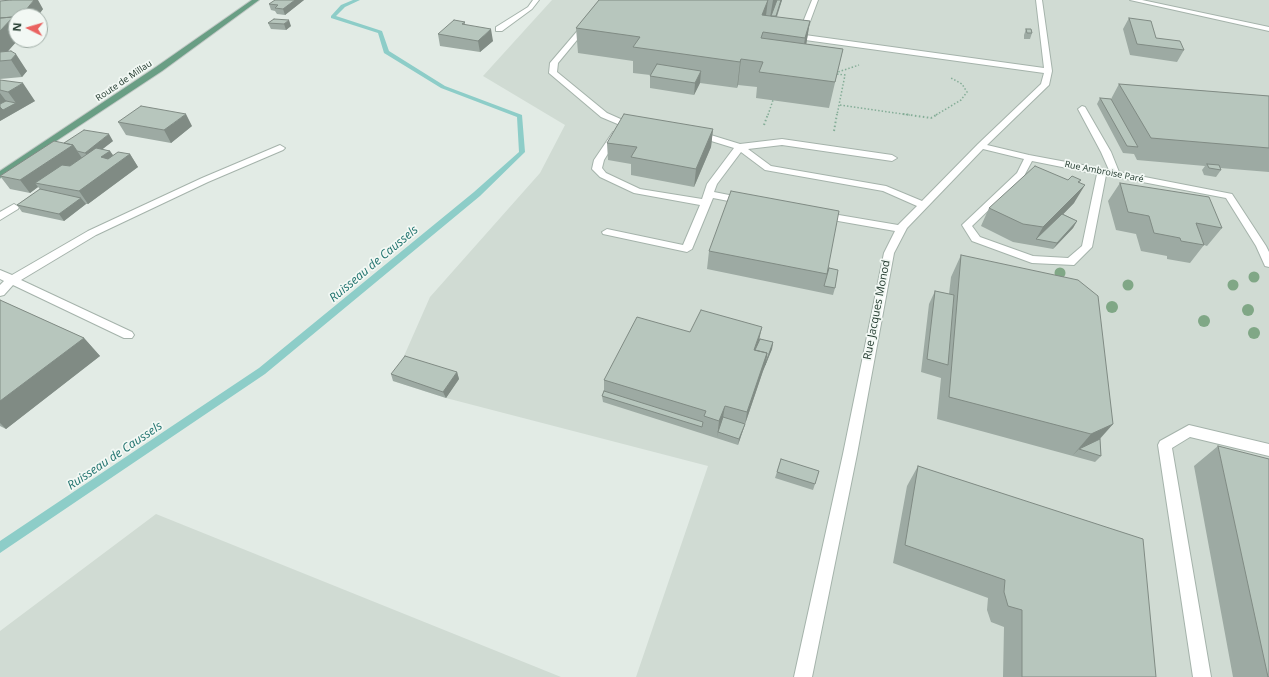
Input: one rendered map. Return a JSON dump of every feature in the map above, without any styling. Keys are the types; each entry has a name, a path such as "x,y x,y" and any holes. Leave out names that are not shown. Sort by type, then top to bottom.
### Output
{"main road":[{"name":"Route de Millau","path":"0,175 159,69 256,0"}],"street":[{"path":"499,29 530,8 536,0"},
{"path":"815,0 801,37 1048,71"},
{"name":"Rue Jacques Monod","path":"803,677 850,454 889,253 901,229 922,205 1045,85 1048,71 1039,0"},
{"path":"1134,0 1269,29"},
{"path":"591,17 554,63 553,73 604,115 623,123 646,126"},
{"path":"1082,109 1106,152 1115,174"},
{"path":"623,123 599,160 596,169 600,172 637,191 755,203"},
{"path":"691,133 706,136 740,147 768,168 886,189 922,205"},
{"path":"607,232 687,249 712,184 740,147 782,142 892,158"},
{"name":"Rue Ambroise Paré","path":"981,146 1029,158 1229,196 1261,246 1269,263"},
{"path":"0,292 12,280 92,233 205,180 280,148"},
{"path":"1029,158 1021,174 967,225 976,239 1032,259 1070,262 1087,247 1102,172"},
{"path":"0,217 14,207"},
{"path":"808,212 901,229"},
{"path":"0,274 72,310 128,335"},
{"path":"1202,677 1165,445 1189,430 1269,450"}],"path":[{"path":"832,41 829,49 832,62 837,68 835,73"},
{"path":"835,73 859,65 866,66"},
{"path":"828,72 845,75 830,149"},
{"path":"840,105 931,118 961,100 967,92 962,84 946,76"}],"shaded area":[{"path":"552,0 1269,0 1269,677 636,677 708,466 446,398 393,381 430,297 540,173 565,125 483,76"},
{"path":"156,514 561,677 0,677 0,631"}],"building":[{"path":"34,0 28,8 8,8 8,17 0,18 0,1"},
{"path":"275,0 295,0 283,9 275,8 278,5 269,4"},
{"path":"599,0 768,0 762,15 810,21 805,38 763,32 761,38 843,49 835,82 759,72 763,62 741,59 740,62 633,47 640,37 576,28"},
{"path":"777,0 781,0 776,16 771,16"},
{"path":"8,17 8,22 0,31 0,18"},
{"path":"1129,18 1151,21 1156,38 1180,41 1184,50 1137,44"},
{"path":"274,19 289,20 284,24 268,23"},
{"path":"454,20 465,22 462,24 491,29 478,41 438,34"},
{"path":"1026,29 1031,29 1032,33 1027,33"},
{"path":"11,51 16,54 11,60 0,61 0,52"},
{"path":"657,64 701,71 695,83 650,76"},
{"path":"0,80 23,83 8,92 0,90"},
{"path":"1119,84 1269,96 1269,148 1151,138"},
{"path":"1100,98 1111,99 1138,147 1127,146"},
{"path":"6,101 16,103 3,110 0,107 0,104"},
{"path":"141,106 186,114 164,130 118,122"},
{"path":"624,114 713,129 696,169 631,157 637,147 607,143"},
{"path":"84,130 109,134 85,153 77,151 73,145 64,143"},
{"path":"54,141 73,145 20,180 0,176"},
{"path":"96,148 110,151 101,157 108,159 118,152 130,154 79,191 35,183 62,165 70,166"},
{"path":"1207,164 1219,165 1221,170 1209,168"},
{"path":"1035,166 1068,180 1072,176 1081,180 1078,182 1085,185 1043,227 1023,224 989,208"},
{"path":"1120,183 1209,197 1222,228 1196,223 1204,245 1181,241 1180,238 1154,233 1149,216 1128,212"},
{"path":"40,189 81,198 59,214 17,205"},
{"path":"731,191 839,211 827,274 709,251"},
{"path":"1062,214 1077,221 1057,243 1036,239"},
{"path":"961,255 1078,280 1098,296 1113,424 1091,434 949,397"},
{"path":"829,268 838,270 835,288 824,286"},
{"path":"935,291 954,295 948,365 927,359"},
{"path":"0,300 84,338 0,401"},
{"path":"701,310 762,327 754,350 767,353 747,412 725,406 719,421 704,416 706,411 604,380 637,317 690,332"},
{"path":"760,339 773,342 765,365 767,353 755,350"},
{"path":"405,356 457,372 443,392 391,374"},
{"path":"604,391 703,422 702,427 602,396"},
{"path":"723,417 745,424 739,439 718,432"},
{"path":"1100,439 1101,456 1079,449"},
{"path":"1218,446 1269,459 1269,677 1268,677"},
{"path":"781,459 819,471 815,484 777,472"},
{"path":"918,466 1143,539 1156,677 1022,677 1022,610 1008,606 1004,592 1005,580 905,545"}],"waterway":[{"name":"Ruisseau de Caussels","path":"0,548 262,371 477,194 522,152 520,116 443,87 386,52 380,32 333,17 343,6 357,0"}]}
